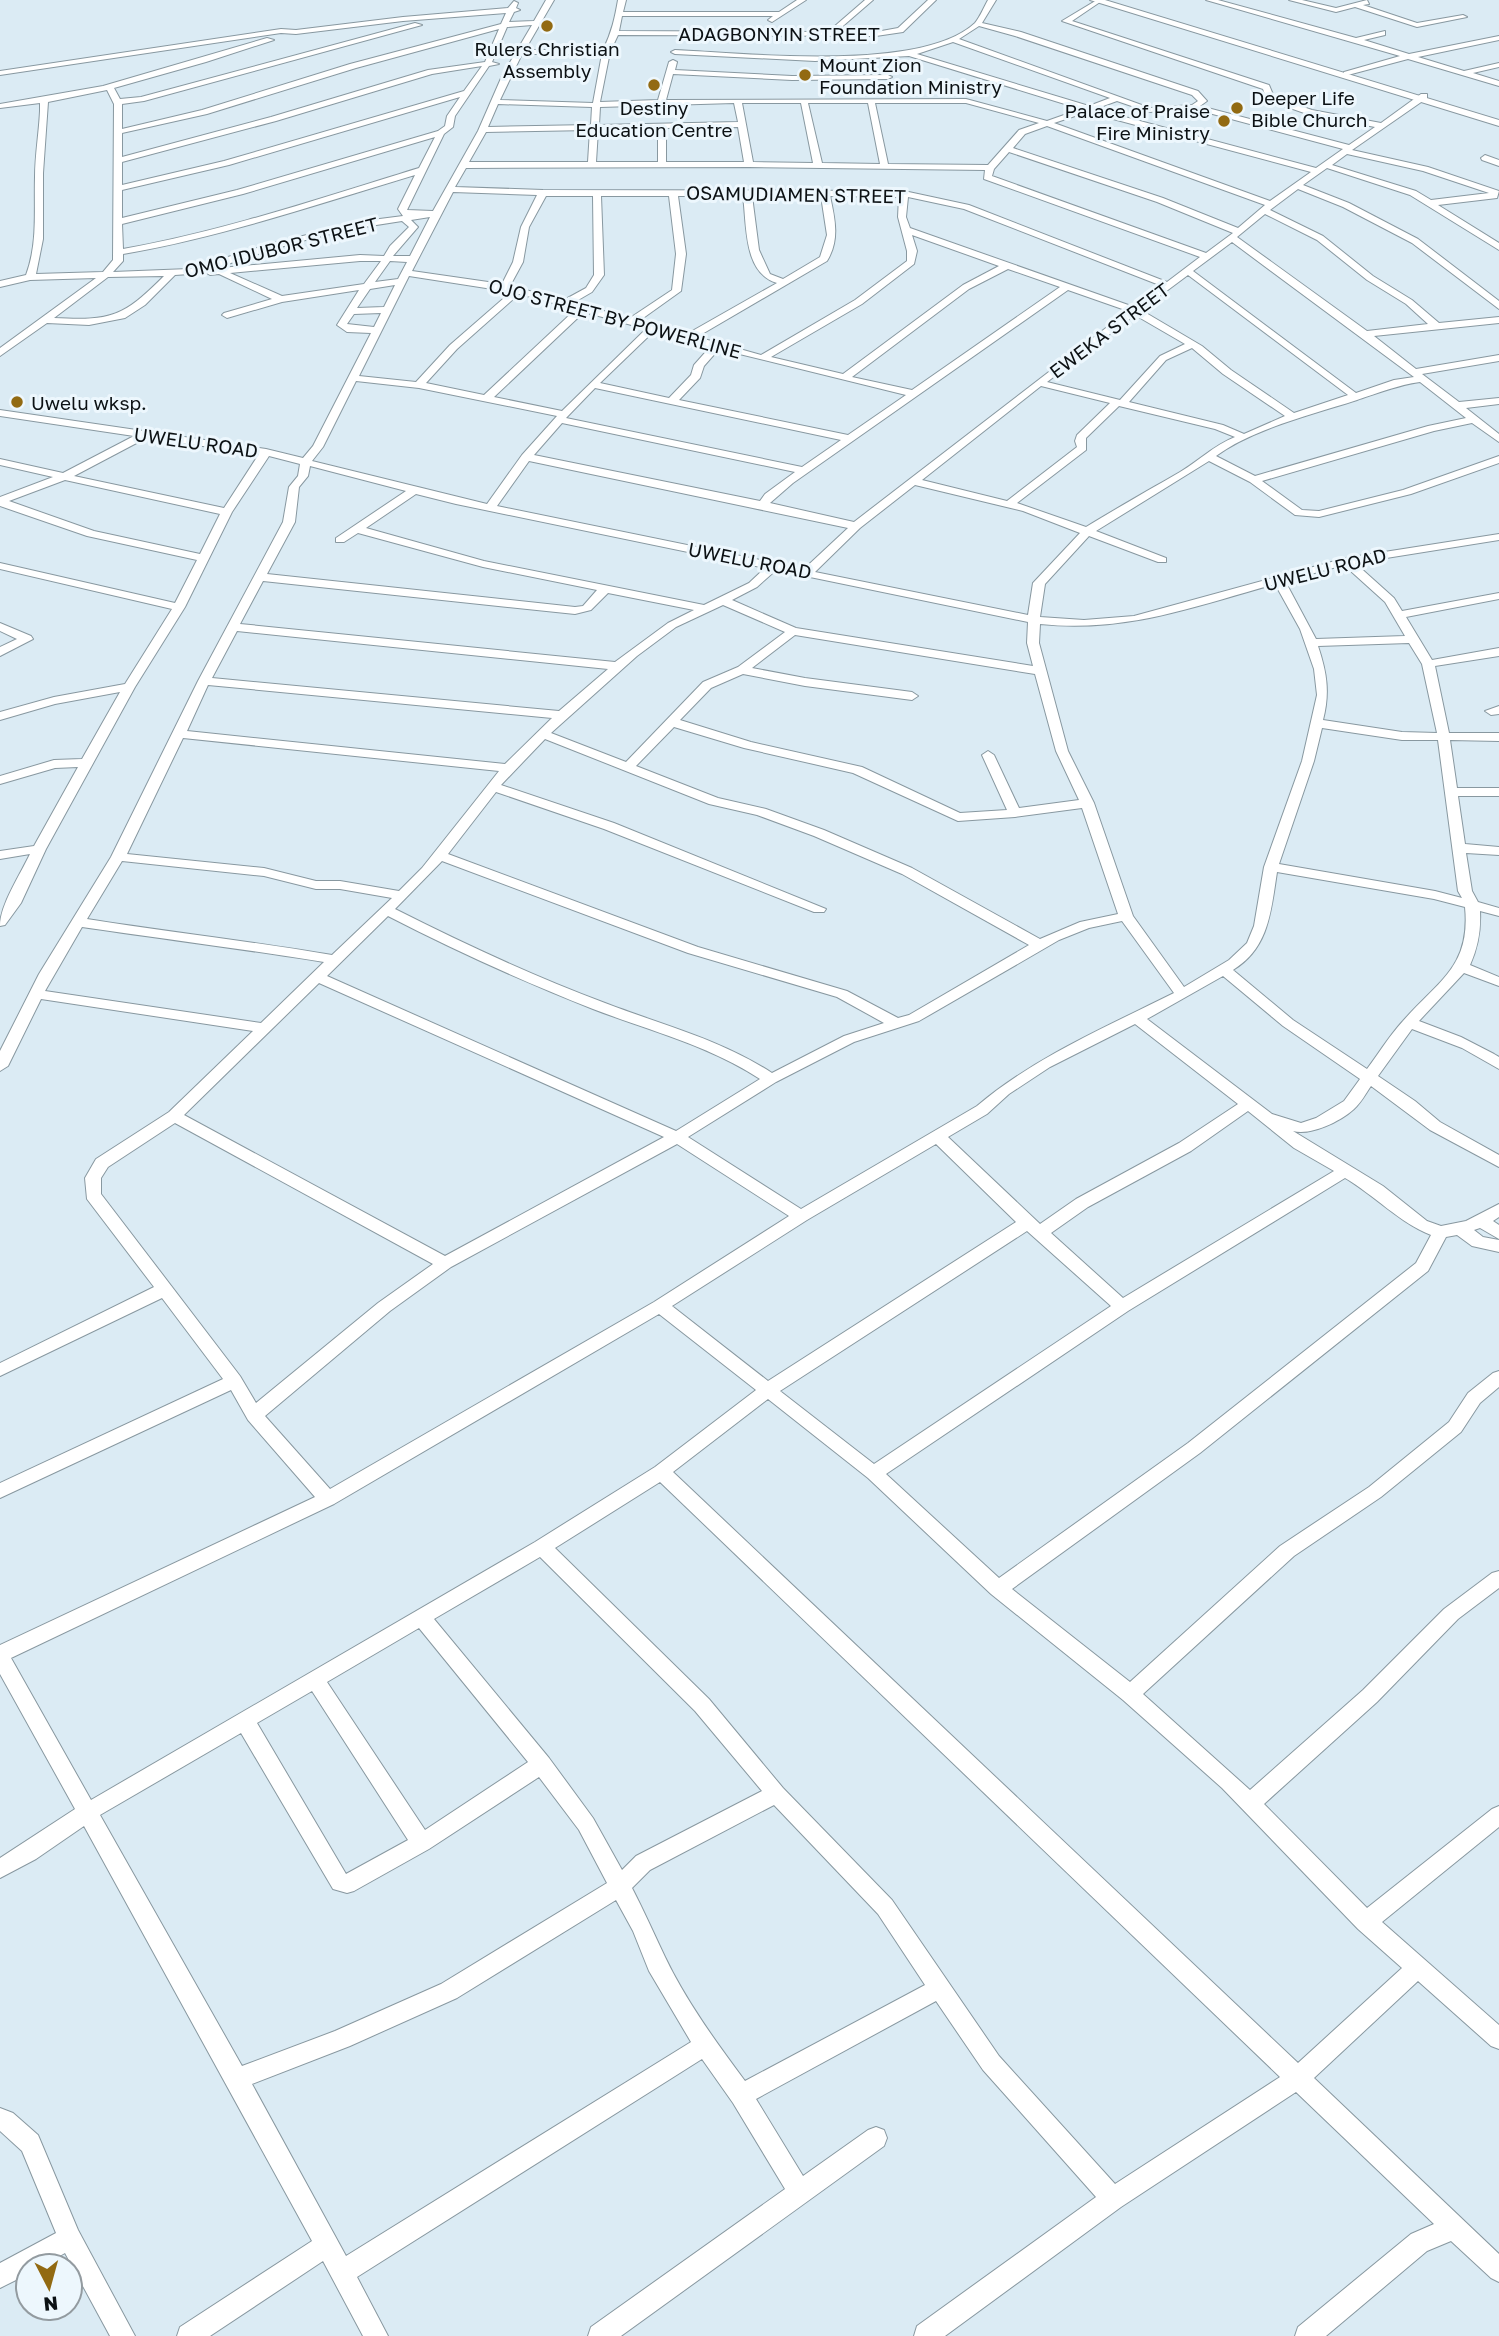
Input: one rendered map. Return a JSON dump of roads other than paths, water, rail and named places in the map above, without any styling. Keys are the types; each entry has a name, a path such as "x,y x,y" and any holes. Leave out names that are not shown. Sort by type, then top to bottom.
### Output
{"main road":[{"path":"1111,0 1499,121"},
{"path":"1097,1 1421,97"}],"street":[{"path":"434,214 402,211 441,134 449,127 451,116 488,63 513,10 515,0"},
{"path":"0,1066 36,994 118,857 181,734 204,681 289,522 294,487 303,476 305,463 318,447 430,228 434,214 464,165 506,76 550,0"},
{"path":"592,165 596,105 606,52 615,33 622,0"},
{"path":"732,0 735,34"},
{"path":"617,14 775,17 802,0"},
{"path":"828,35 869,0"},
{"name":"ADAGBONYIN STREET","path":"615,33 828,35 894,32 907,25 932,0"},
{"path":"675,52 799,58 909,54 953,39 978,24 992,0"},
{"path":"1210,0 1356,40 1499,84"},
{"path":"1293,0 1331,9 1372,0"},
{"path":"1097,1 1066,20 1266,87 1270,98 1279,102 1313,113 1380,125"},
{"path":"1356,5 1417,25 1463,17"},
{"path":"0,73 234,37 513,10"},
{"path":"117,102 141,99 457,15"},
{"path":"769,34 775,17"},
{"path":"118,132 204,112 353,66 506,26 536,23"},
{"path":"978,24 1018,34 1195,93 1203,101 1194,107"},
{"path":"0,106 44,102 110,87 296,32"},
{"path":"661,103 680,33"},
{"path":"1356,40 1382,33"},
{"path":"1348,74 1409,56 1499,38"},
{"path":"953,39 1156,111 1194,107 1425,169 1499,194"},
{"path":"522,52 606,52"},
{"path":"909,54 1086,109 1413,193 1484,233 1499,247"},
{"path":"788,100 799,58"},
{"path":"119,160 233,131 470,63 513,65"},
{"path":"1463,73 1499,65"},
{"path":"671,72 792,78 888,77"},
{"path":"480,75 506,76"},
{"path":"0,353 104,276 118,261 117,102 110,87"},
{"path":"119,188 226,163 466,93"},
{"name":"EWEKA STREET","path":"808,572 856,526 1039,383 1268,207 1421,97"},
{"path":"1116,99 1022,132 1012,140 1009,149 990,168 987,177 1207,256"},
{"path":"494,102 596,105 788,100 966,101 1046,123 1268,207 1320,238 1370,278 1409,302 1438,328"},
{"path":"738,101 749,164"},
{"path":"804,101 818,165"},
{"path":"872,101 884,165"},
{"path":"30,277 38,259 39,173 45,128 44,102"},
{"path":"482,130 742,124"},
{"path":"662,125 662,163"},
{"path":"118,222 240,192 441,134"},
{"path":"1009,149 1160,200 1235,235 1418,375 1472,421 1499,439"},
{"path":"1485,158 1499,163"},
{"path":"464,165 662,163 990,168"},
{"path":"119,252 223,230 422,170"},
{"path":"1297,186 1346,205 1415,241 1499,306"},
{"name":"OSAMUDIAMEN STREET","path":"450,189 543,194 904,194 966,207 1168,285"},
{"path":"632,321 676,291 681,254 673,192"},
{"path":"566,303 589,290 600,275 597,193"},
{"path":"688,338 824,259 831,248 832,236 825,193"},
{"path":"505,287 518,262 525,227 543,194"},
{"path":"747,194 761,269 766,275 783,282"},
{"path":"764,357 853,304 900,272 911,261 912,251 902,217 904,194"},
{"path":"1430,203 1499,194"},
{"name":"OMO IDUBOR STREET","path":"0,285 30,277 190,272 272,246 364,224 434,214"},
{"path":"405,219 414,227 430,228"},
{"path":"379,330 343,328 386,259 402,237 414,227"},
{"path":"906,230 1134,310 1192,344 1227,372 1293,416"},
{"path":"190,272 360,258 413,259"},
{"path":"844,378 967,288 1006,266"},
{"path":"221,271 281,299"},
{"path":"1188,271 1356,397"},
{"path":"45,320 96,321 118,318 134,309 171,274"},
{"name":"OJO STREET BY POWERLINE","path":"227,315 281,299 366,288 405,277 505,287 688,338 915,394"},
{"path":"763,505 769,496 1065,288"},
{"path":"419,385 459,341 517,291"},
{"path":"487,398 583,308"},
{"path":"353,311 389,310"},
{"path":"1365,334 1499,320"},
{"path":"490,508 508,479 562,417 653,327"},
{"path":"1008,505 1083,448 1081,437 1163,358 1192,344"},
{"path":"672,401 696,376 699,365 717,345"},
{"path":"1182,995 1126,916 1087,803 1062,751 1033,643 1039,583 1088,531 1186,473 1207,456 1293,416 1418,375 1499,358"},
{"path":"352,378 419,385 487,398 805,471"},
{"path":"1039,383 1220,427 1245,438"},
{"path":"593,385 851,439"},
{"path":"1454,406 1499,401"},
{"name":"UWELU ROAD","path":"0,412 265,452 466,503 1034,620 1073,625 1104,625 1346,561 1483,537 1499,537"},
{"path":"1254,480 1432,428 1472,421"},
{"path":"0,501 64,477 143,435"},
{"path":"0,922 14,904 39,849 129,687 179,607 226,512 265,452"},
{"path":"1207,456 1254,480 1299,513 1319,514 1407,492 1499,459"},
{"path":"526,457 856,526"},
{"path":"0,462 226,512"},
{"path":"466,503 508,479"},
{"path":"913,481 1008,505 1088,531 1162,561"},
{"path":"340,540 415,490"},
{"path":"0,501 90,534 204,558"},
{"path":"357,529 483,565 702,608"},
{"path":"1483,537 1499,550"},
{"path":"1301,1136 1349,1105 1409,1023 1462,967 1470,950 1474,926 1472,904 1465,891 1444,737 1428,664 1401,615 1378,587 1346,561"},
{"path":"328,1499 254,1415 234,1381 93,1195 93,1178 102,1163 174,1116 386,910 439,856 508,768 562,715 672,625 753,585 775,565"},
{"path":"0,566 179,607"},
{"path":"260,577 575,611 587,608 606,588"},
{"path":"376,2336 237,2079 0,1655 328,1499 660,1306 801,1216 982,1110 1004,1091 1045,1064 1182,995 1224,970 1253,945 1261,926 1271,867 1308,761 1323,695 1320,669 1306,629 1278,580"},
{"path":"1401,615 1499,596"},
{"path":"722,600 793,631 1041,671"},
{"path":"0,627 27,639 0,652"},
{"path":"234,627 619,667"},
{"path":"629,766 707,685 742,670 793,631"},
{"path":"1311,643 1414,639"},
{"path":"1428,664 1499,652"},
{"path":"742,670 805,682 912,696"},
{"path":"204,681 562,715"},
{"path":"0,716 54,701 129,687"},
{"path":"672,722 748,746 857,770 958,817 1015,813 1087,803"},
{"path":"1316,723 1402,736 1499,737"},
{"path":"181,734 508,768"},
{"path":"543,734 714,801 761,812 819,833 907,871 1041,946"},
{"path":"988,755 1015,813"},
{"path":"0,780 54,764 88,763"},
{"path":"493,787 609,826 819,909"},
{"path":"1451,792 1499,792"},
{"path":"1461,848 1499,851"},
{"path":"0,855 39,849"},
{"path":"439,856 693,950 842,994 898,1024"},
{"path":"118,857 264,872 316,885 340,885 401,895"},
{"path":"1271,867 1435,895 1499,912"},
{"path":"386,910 478,957 601,1007 689,1037 740,1059 771,1079"},
{"path":"254,1415 384,1307 445,1263 677,1137 771,1079 849,1039 914,1018 1041,946 1085,925 1126,916"},
{"path":"78,922 236,943 335,960"},
{"path":"1462,967 1499,982"},
{"path":"1224,970 1288,1023 1410,1105 1435,1126 1499,1161"},
{"path":"317,977 677,1137 801,1216"},
{"path":"36,994 264,1028"},
{"path":"1135,1017 1263,1117 1301,1136 1344,1172 1377,1190 1421,1225 1440,1232 1462,1230 1483,1222 1499,1209"},
{"path":"1409,1023 1446,1035 1484,1053 1499,1064"},
{"path":"0,1869 29,1853 88,1812 542,1548 661,1472 768,1390 1033,1228 1185,1147 1248,1104"},
{"path":"174,1116 445,1263"},
{"path":"938,1136 1033,1228 1122,1307"},
{"path":"874,1473 1122,1307 1344,1172"},
{"path":"1483,1222 1499,1234"},
{"path":"1462,1230 1478,1242 1499,1245"},
{"path":"998,1589 1194,1448 1422,1267 1440,1232"},
{"path":"0,1370 164,1289"},
{"path":"660,1306 874,1473 998,1589 1130,1694 1250,1803 1366,1922 1499,2039"},
{"path":"1130,1694 1287,1551 1375,1492 1455,1427 1474,1398 1499,1377"},
{"path":"0,1491 234,1381"},
{"path":"661,1472 1499,2270"},
{"path":"542,1548 702,1705 776,1794 885,1907 991,2063 1113,2199"},
{"path":"1250,1803 1370,1696 1451,1614 1499,1578"},
{"path":"422,1618 542,1765 586,1824 642,1927 657,1965 800,2193"},
{"path":"315,1680 422,1843"},
{"path":"245,1721 340,1882 355,1882 422,1843 542,1765"},
{"path":"237,2079 342,2039 449,1991 619,1886 643,1863 776,1794"},
{"path":"1366,1922 1499,1815"},
{"path":"926,2335 1113,2199 1298,2078 1417,1968"},
{"path":"741,2095 940,1988"},
{"path":"341,2273 705,2045"},
{"path":"0,2119 30,2143 70,2238 123,2336"},
{"path":"600,2336 876,2138"},
{"path":"1307,2336 1419,2242 1454,2228"},
{"path":"0,2276 70,2238"},
{"path":"189,2336 326,2245"}],"place":[{"name":"Rulers Christian Assembly","path":"547,26"},
{"name":"Mount Zion Foundation Ministry","path":"805,75"},
{"name":"Destiny Education Centre","path":"654,85"},
{"name":"Deeper Life Bible Church","path":"1237,108"},
{"name":"Palace of Praise Fire Ministry","path":"1224,121"},
{"name":"Uwelu wksp.","path":"17,402"}]}
